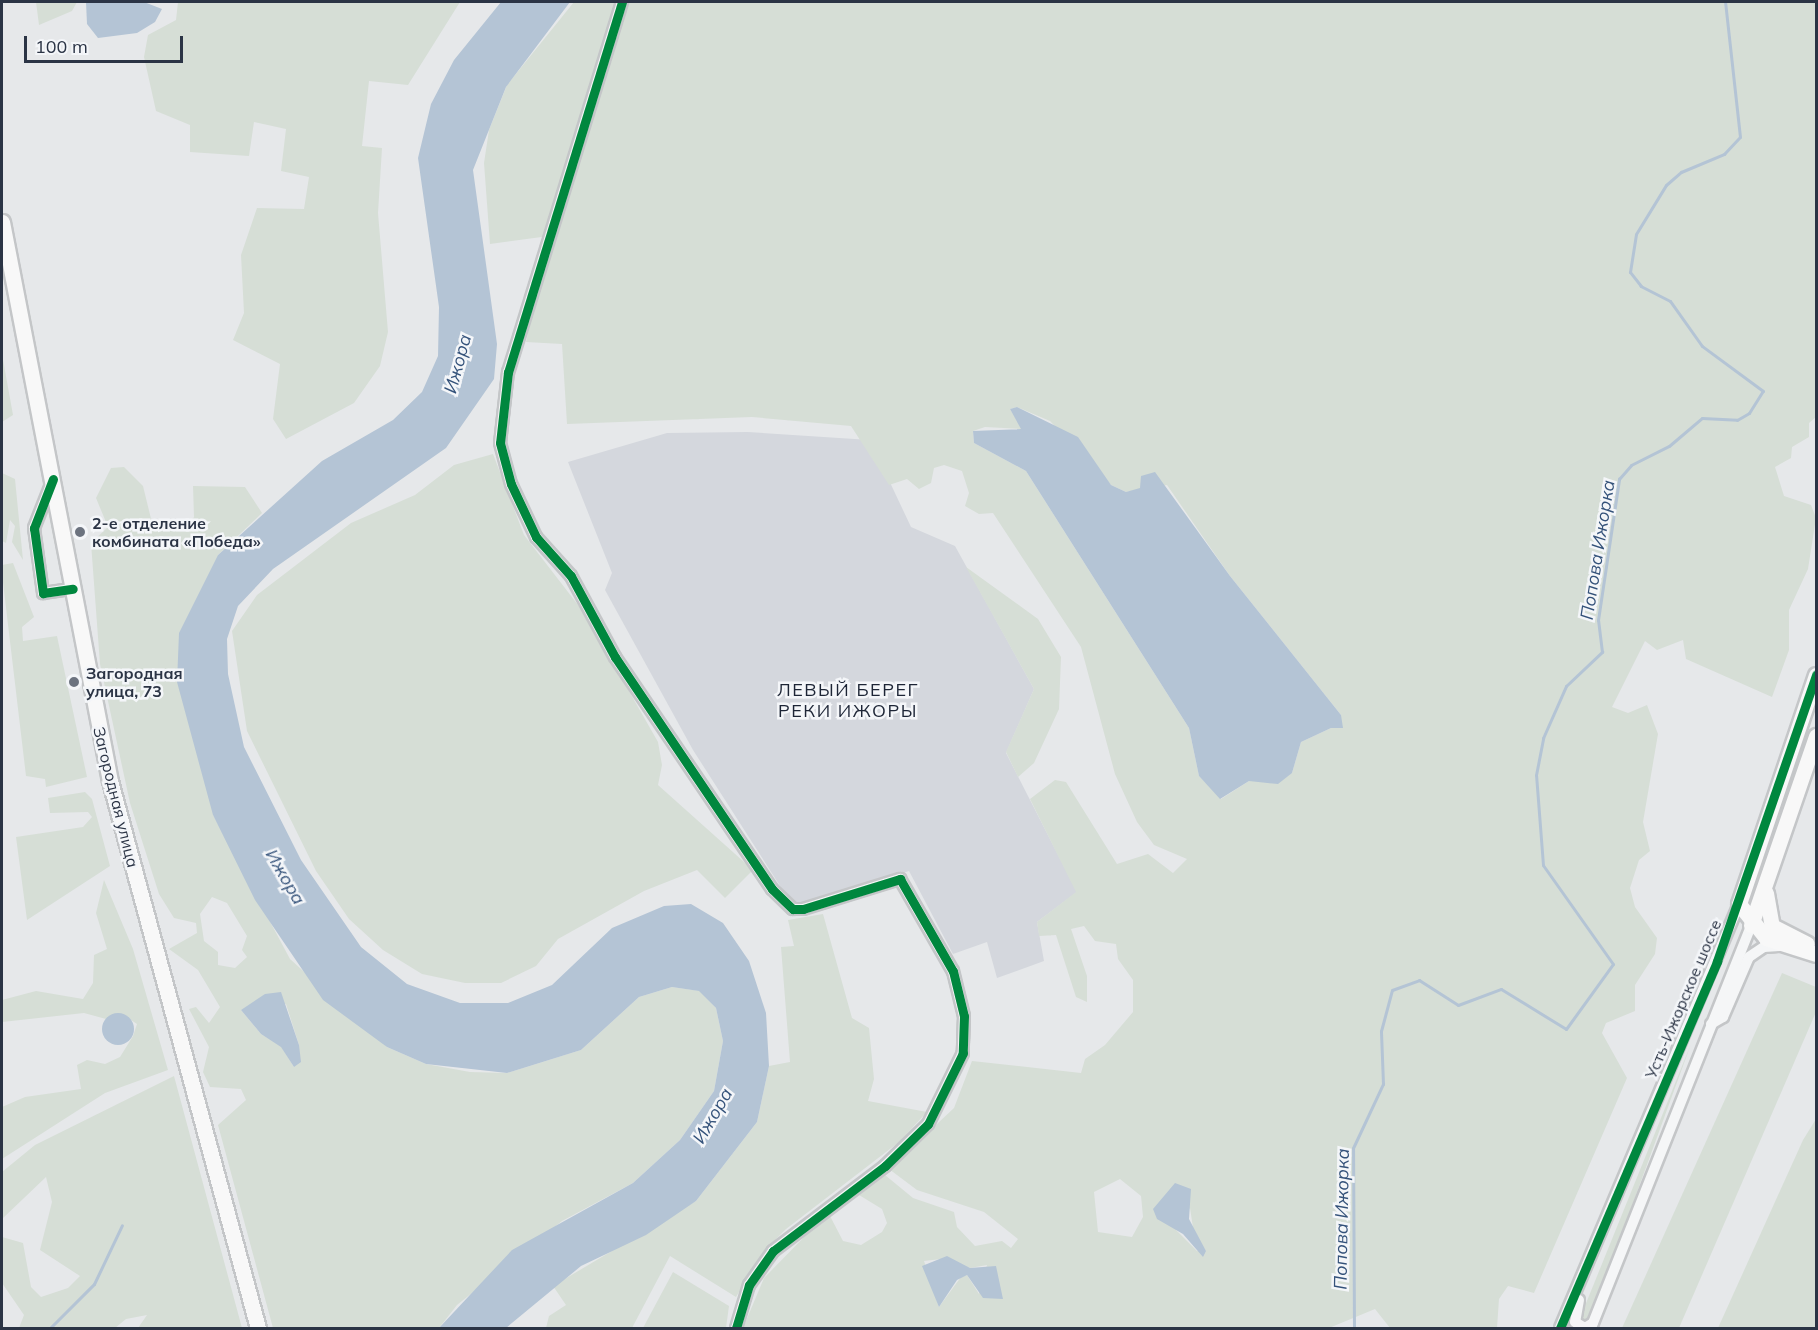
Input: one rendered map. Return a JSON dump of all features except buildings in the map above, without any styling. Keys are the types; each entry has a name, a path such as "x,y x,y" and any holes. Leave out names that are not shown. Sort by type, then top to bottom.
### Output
{"main road":[{"name":"Загородная улица","path":"2,222 53,479 72,589 117,809 258,1329"},
{"name":"Усть-Ижорское шоссе","path":"1739,904 1816,675"},
{"name":"Усть-Ижорское шоссе","path":"1751,925 1766,893 1816,736"},
{"path":"1766,893 1768,918 1778,933 1816,947"},
{"path":"1739,904 1751,925 1779,946 1816,954"}],"street":[{"path":"622,2 508,372 500,443 511,484 536,537 571,576 615,657 772,890 793,909 803,909 900,879 953,971 964,1016 963,1053 928,1124 885,1166 773,1251 749,1285 736,1329"},
{"path":"53,479 34,528 43,593 72,589"},
{"name":"Усть-Ижорское шоссе","path":"1560,1329 1739,904"},
{"name":"Усть-Ижорское шоссе","path":"1592,1326 1751,925"},
{"name":"Усть-Ижорское шоссе","path":"1711,1024 1724,1017 1749,957 1764,947 1779,946"},
{"path":"1585,1271 1575,1322 1585,1328 1592,1326"}],"shaded area":[{"path":"36,2 77,2 72,11 39,25"},
{"path":"178,2 460,2 408,85 369,81 362,146 382,148 378,213 388,332 380,366 354,403 286,439 273,419 280,364 233,340 244,313 241,255 257,208 304,209 309,177 281,171 286,129 254,122 249,156 190,152 190,125 156,111 144,57 148,35 176,20"},
{"path":"574,2 1816,2 1816,417 1809,423 1809,437 1792,447 1791,458 1775,467 1784,496 1811,505 1816,518 1808,569 1789,610 1789,650 1772,697 1686,659 1683,640 1657,650 1645,641 1612,707 1628,713 1647,705 1658,734 1643,822 1650,851 1639,860 1630,888 1635,907 1657,938 1655,954 1635,985 1635,1011 1606,1023 1602,1033 1627,1078 1534,1293 1508,1286 1499,1299 1497,1328 1390,1328 1375,1309 1329,1328 743,1328 764,1278 815,1226 830,1216 843,1241 861,1245 882,1232 887,1223 882,1209 859,1195 885,1175 913,1198 954,1212 957,1227 975,1246 1002,1241 1011,1248 1018,1239 984,1212 917,1190 889,1169 954,1108 972,1061 1081,1073 1085,1059 1105,1045 1133,1012 1133,980 1118,959 1116,944 1095,941 1084,926 1071,929 1087,976 1087,1002 1076,997 1056,935 1039,936 1037,922 1076,892 1030,799 1055,780 1066,782 1117,864 1148,854 1173,873 1187,859 1154,845 1137,822 1115,774 1081,647 993,513 979,514 965,506 969,493 962,471 944,465 934,468 931,483 919,489 907,479 889,485 851,426 752,417 567,424 562,344 526,342 549,236 490,244 484,163 489,130 507,85","holes":["1017,407 1050,421 1111,485 1126,492 1167,485 1230,576 1341,715 1331,728 1301,742 1292,773 1249,781 1221,799 1199,776 1189,728 1026,471 974,443 973,431 985,427 1022,429 1010,409","1120,1179 1141,1196 1143,1217 1132,1237 1098,1232 1094,1192","1190,1208 1194,1234 1206,1251 1197,1251 1176,1230","941,1259 970,1268 987,1265 979,1294 967,1275 961,1277 939,1307 924,1261"]},
{"path":"2,354 13,415 2,422"},
{"path":"748,432 870,440 911,527 955,546 1034,689 1006,753 1077,892 1037,922 1044,961 997,978 987,942 953,954 909,871 805,906 791,903 693,750 605,590 612,573 568,462 667,433"},
{"path":"493,454 524,535 585,614 658,742 662,765 658,785 753,870 725,898 697,870 644,891 558,939 536,966 501,983 465,983 422,974 383,950 349,919 316,871 247,731 232,631 257,595 351,523 415,495 454,465"},
{"path":"124,467 143,486 154,531 187,530 194,517 193,486 245,487 262,513 218,555 213,815 290,959 387,1047 426,1064 470,1072 507,1073 581,1050 639,997 672,987 700,991 716,1008 723,1041 714,1091 680,1140 633,1183 562,1221 457,1305 439,1328 273,1328 218,1125 246,1100 241,1089 210,1087 203,1072 209,1047 189,1009 196,1007 209,1023 220,1007 198,970 169,949 197,933 196,923 174,918 159,894 130,803 100,664 91,543 108,527 96,498 111,468","holes":["212,897 227,903 247,936 242,950 247,957 235,968 218,965 218,952 204,941 200,914","286,1004 299,1045 294,1067 281,1046 261,1034 241,1010"]},
{"path":"2,473 15,479 23,560 12,542 15,526 10,520 6,543 2,541"},
{"path":"13,563 34,617 22,627 23,641 57,636 87,777 46,787 45,779 26,776 2,574 2,565"},
{"path":"966,567 1038,619 1061,657 1059,709 1034,763 1018,777 1006,752 1034,689"},
{"path":"85,792 92,799 110,866 27,920 16,837 83,827 92,817 88,812 50,813 48,798"},
{"path":"104,880 133,949 168,1070 105,1093 2,1159 2,1107 25,1097 81,1089 77,1065 87,1060 105,1064 120,1057 133,1036 137,1024 125,1016 106,1019 84,1013 2,1022 2,1000 36,991 83,999 93,983 94,955 107,949 96,913"},
{"path":"823,914 852,1018 869,1028 874,1079 868,1101 927,1112 899,1142 786,1229 764,1251 736,1297 670,1256 632,1328 546,1328 549,1316 566,1305 553,1286 696,1201 757,1122 769,1066 790,1062 781,947 794,946 788,920"},
{"path":"1782,973 1816,987 1816,1012 1679,1328 1622,1328"},
{"path":"1691,1044 1614,1255 1583,1328 1576,1328"},
{"path":"174,1076 242,1328 138,1328 147,1315 126,1319 115,1328 19,1328 24,1315 2,1283 2,1237 23,1243 31,1287 41,1297 68,1288 80,1276 40,1250 52,1202 46,1177 2,1219 2,1172 35,1145"},
{"path":"1816,1119 1816,1328 1718,1328 1803,1140"},
{"path":"673,1272 729,1306 726,1328 643,1328"}],"water":[{"path":"86,2 144,2 162,9 155,22 137,33 98,38 87,24"},
{"name":"Ижора","path":"501,2 570,2 506,87 473,170 497,344 494,379 446,448 273,569 238,606 227,639 228,674 244,747 301,860 361,947 407,984 460,1003 508,1003 552,985 612,928 664,906 691,904 723,923 749,961 766,1013 769,1066 757,1122 696,1201 646,1235 581,1266 506,1328 439,1328 512,1250 633,1183 680,1140 714,1091 723,1041 716,1008 699,991 672,987 639,997 581,1050 507,1073 426,1064 387,1047 323,1000 255,900 213,815 177,682 179,633 218,555 322,461 393,420 422,392 438,356 439,307 418,158 431,104 454,60"},
{"path":"1017,407 1078,437 1111,485 1126,492 1140,488 1141,476 1155,472 1230,576 1341,715 1343,728 1331,728 1301,742 1292,773 1278,784 1249,781 1220,799 1199,776 1189,728 1026,471 974,443 973,431 1021,429 1010,409"},
{"path":"281,992 299,1045 301,1062 294,1067 281,1047 261,1034 241,1010 265,994"},
{"path":"118,1013 130,1017 134,1029 130,1041 118,1045 106,1041 102,1029 106,1017"},
{"path":"1175,1183 1191,1189 1189,1219 1206,1251 1203,1257 1183,1234 1157,1219 1153,1209"},
{"path":"947,1256 970,1268 996,1266 1003,1299 983,1298 967,1275 957,1280 939,1307 922,1266"}],"waterway":[{"name":"Попова Ижорка","path":"1354,1328 1353,1148 1383,1084 1381,1031 1392,990 1419,980 1458,1005 1501,989 1566,1029 1613,964 1543,865 1536,775 1543,738 1566,686 1602,652 1598,620 1619,479 1631,465 1669,446 1702,418 1737,420 1749,413 1763,391 1702,346 1670,301 1641,286 1630,272 1636,234 1666,185 1681,172 1724,154 1740,137 1725,2"},
{"path":"50,1328 94,1284 122,1225"}],"cycle path":[{"path":"622,2 508,372 500,443 511,484 536,537 571,576 615,657 772,889 793,909 803,909 900,879 953,971 964,1016 963,1053 928,1124 885,1166 773,1251 749,1285 736,1328"},
{"path":"53,479 34,528 43,593 73,589"},
{"path":"1560,1328 1717,961 1816,675"}],"place":[{"name":"2-е отделение комбината «Победа»","path":"80,532"},
{"name":"Загородная улица, 73","path":"74,682"}],"district":[{"name":"ЛЕВЫЙ БЕРЕГ РЕКИ ИЖОРЫ","path":"848,701"}]}
